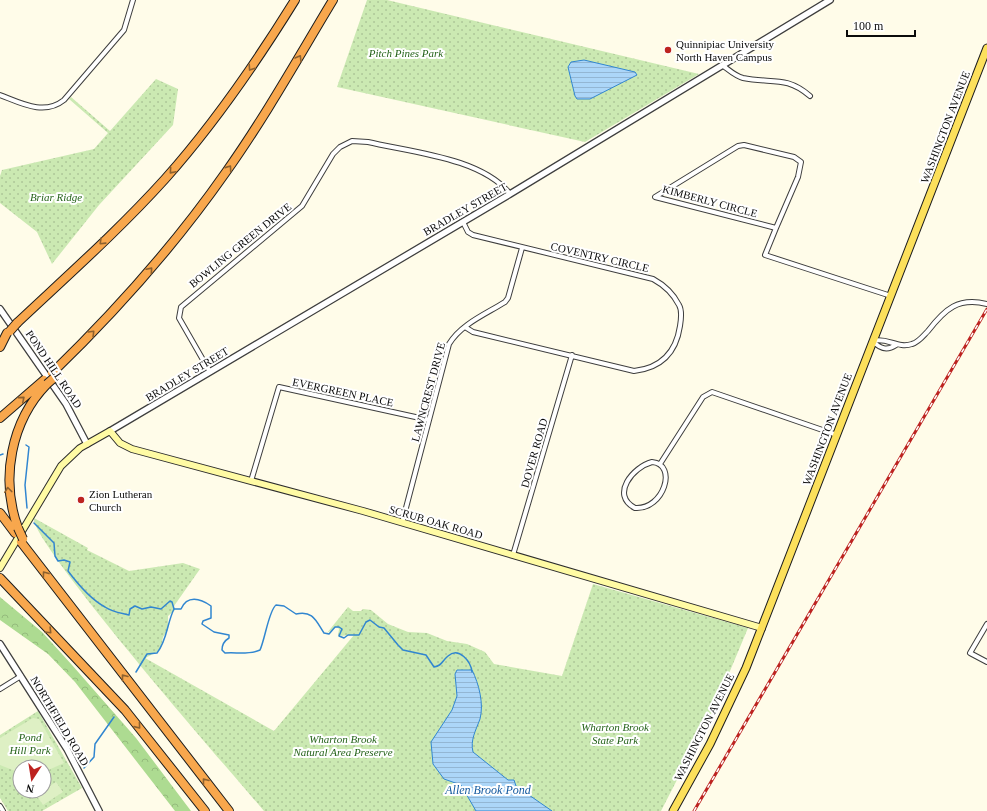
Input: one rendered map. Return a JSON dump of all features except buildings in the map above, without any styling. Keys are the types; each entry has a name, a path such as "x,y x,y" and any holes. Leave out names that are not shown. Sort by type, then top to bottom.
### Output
{"highway":[{"path":"0,340 130,215 182,160 241,84 295,0"},
{"path":"0,418 53,375 64,360 128,295 200,208 251,135 333,0"},
{"path":"0,347 8,332"},
{"path":"16,531 8,488 7,469 10,450 16,430 25,412 46,382"},
{"path":"0,512 16,531 67,603 230,811"},
{"path":"0,578 22,603 125,710 205,811"},
{"path":"0,586 22,603"}],"main road":[{"name":"WASHINGTON AVENUE","path":"674,811 728,708 762,628 987,48"},
{"path":"0,568 57,471 72,454 110,431"},
{"name":"SCRUB OAK ROAD","path":"110,431 117,441 127,447 402,523 762,628"}],"street":[{"path":"0,95 35,108 56,106 64,100 124,30 133,0"},
{"name":"BRADLEY STREET","path":"110,431 510,194 830,0"},
{"path":"722,65 742,78 781,81 799,87 810,96"},
{"name":"BOWLING GREEN DRIVE","path":"210,372 181,322 180,307 302,206 332,154 340,147 352,141 368,142 462,163 474,167 501,184 510,194"},
{"name":"KIMBERLY CIRCLE","path":"776,228 655,197 738,146 750,145 798,159 802,166 765,255 891,297"},
{"name":"COVENTRY CIRCLE","path":"463,222 468,232 473,235 653,279 672,294 680,306 681,320 675,346 658,364 647,369 634,371 474,332 465,327"},
{"name":"LAWNCREST DRIVE","path":"402,523 449,344 455,335 465,327 505,302 508,298 522,248"},
{"path":"873,341 881,340 896,345 906,346 917,342 939,316 954,305 962,302 978,302 987,304"},
{"name":"POND HILL ROAD","path":"0,309 66,404 87,444"},
{"path":"873,341 882,348 888,349 896,345"},
{"name":"DOVER ROAD","path":"513,555 572,355"},
{"name":"EVERGREEN PLACE","path":"251,481 279,387 429,420"},
{"path":"660,464 703,397 712,392 837,435"},
{"path":"652,462 660,464 664,469 665,480 661,495 654,503 644,507 635,508 630,505 625,499 625,490 635,470 652,462"},
{"path":"987,624 970,653 987,662"},
{"name":"NORTHFIELD ROAD","path":"0,644 67,749 99,811"},
{"path":"0,689 21,676"},
{"path":"0,806 3,811"}],"green space":[{"name":"Pitch Pines Park","path":"367,0 387,0 699,74 585,142 337,87"},
{"name":"Briar Ridge","path":"156,79 178,89 173,125 99,205 52,264 37,232 0,203 0,176 2,170 94,149 108,133 69,99 71,97 110,131"},
{"path":"34,518 88,548 87,550 129,571 183,563 200,569 174,606 175,610 168,616 168,630 163,637 161,647 157,652 145,658 274,731 354,635 338,636 339,629 337,627 327,633 348,607 353,611 361,611 363,609 371,610 388,624 408,632 427,633 447,641 467,644 485,652 494,664 562,676 593,584 748,628 717,702 661,811 264,811 97,612 41,536"},
{"path":"0,597 42,632 72,665 136,738 191,811 175,811 75,682 48,654 0,620"},
{"name":"Pond Hill Park","path":"38,711 82,788 42,811 8,811 0,798 0,735"},
{"path":"33,718 39,719 64,763 52,768 52,759 12,759 12,770 0,765 0,738"},
{"path":"56,782 63,792 43,805 39,799 52,799 52,785"}],"water":[{"path":"584,60 635,72 637,75 590,99 577,99 568,67 571,62"},
{"name":"Allen Brook Pond","path":"457,670 472,670 477,681 480,694 481,713 473,739 473,752 508,780 514,780 516,786 552,811 476,811 461,785 444,779 433,764 431,742 452,710 457,696 455,674"}],"waterway":[{"path":"26,445 29,447 25,485 27,508"},
{"path":"34,523 54,543 55,556 58,561 64,560 70,562 68,571 76,581 95,600 111,610 129,615 130,609 135,606 142,609 151,607 161,609 170,601 172,602 174,609 181,609 187,602 194,599 203,601 211,606 211,618 203,621 202,624 214,632 229,635 229,638 222,646 222,650 225,653 247,653 260,650 271,613 276,605 284,606 296,614 302,613 310,615 324,633 329,634 335,627 339,627 342,629 339,636 344,638 348,635 359,635 366,622 370,620 379,627 384,628 403,650 426,655 434,667 440,664 452,653 456,653 464,656 472,672"},
{"path":"136,672 147,654 157,653 163,643 174,609"},
{"path":"84,768 94,757 95,744 114,717"}],"railway":[{"path":"694,811 987,309"}],"place":[{"name":"Quinnipiac University North Haven Campus","path":"668,50"},
{"name":"Zion Lutheran Church","path":"81,500"}],"park label":[{"name":"Wharton Brook State Park","path":"615,733"},
{"name":"Wharton Brook Natural Area Preserve","path":"343,745"}]}
